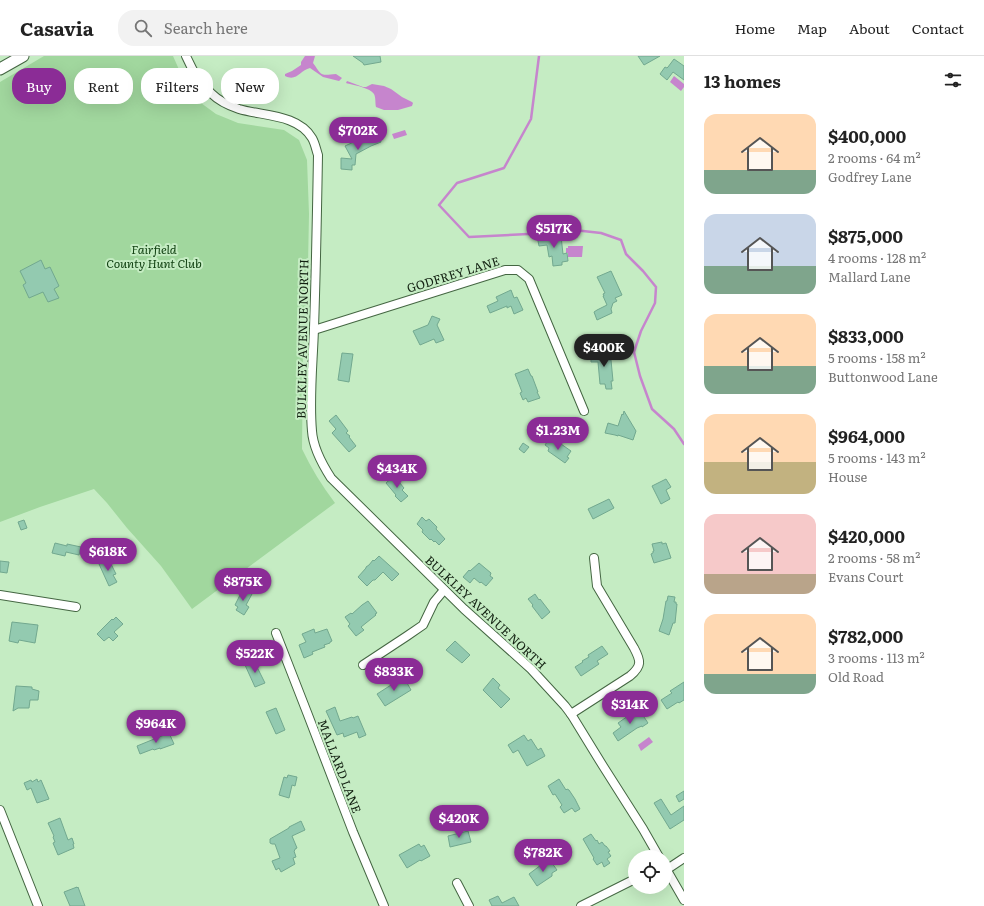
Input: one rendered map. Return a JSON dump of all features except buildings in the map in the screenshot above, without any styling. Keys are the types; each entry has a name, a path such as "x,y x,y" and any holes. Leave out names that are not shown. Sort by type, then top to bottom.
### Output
{"main road":[{"path":"0,69 23,56"}],"street":[{"name":"BULKLEY AVENUE NORTH","path":"186,56 194,73 212,95 240,109 280,117 296,123 311,136 316,146 318,155 311,391 312,432 320,462 331,478 444,590 531,670 565,706 655,850"},
{"name":"GODFREY LANE","path":"314,330 505,270 518,270 529,279 584,411"},
{"path":"571,714 630,676 637,670 640,664 638,655 597,586 594,558"},
{"path":"363,665 423,625 434,602 444,590"},
{"path":"0,595 76,607"},
{"name":"MALLARD LANE","path":"276,633 353,832 384,906"},
{"path":"0,810 38,906"},
{"path":"672,865 684,858"},
{"path":"672,879 684,900"},
{"path":"457,883 468,906"},
{"path":"581,906 628,883"}],"green space":[{"name":"Fairfield County Hunt Club","path":"44,56 173,56 178,68 141,68 141,104 202,104 216,114 238,123 284,130 299,140 307,160 309,214 307,317 303,353 302,449 317,477 335,503 192,609 161,566 94,489 0,522 0,82 12,75 12,104 66,104 66,68 24,68"}],"shaded area":[{"path":"305,56 315,56 313,63 322,74 336,74 342,78 339,81 323,77 310,68 293,78 285,76 285,74 301,65 301,62"},
{"path":"674,76 684,84 681,91 670,82"},
{"path":"347,81 363,87 372,84 384,86 412,102 412,106 398,110 384,110 376,107 375,96 372,92 366,88 346,83"},
{"path":"405,130 407,135 394,139 392,134"},
{"path":"568,246 583,246 582,257 568,257 566,248 568,248"},
{"path":"649,737 653,742 641,751 638,745"}],"waterway":[{"path":"539,56 531,119 504,168 457,183 439,205 469,237 548,233 574,230 601,233 621,240 626,254 656,287 655,303 641,331 634,352 640,376 652,409 674,429 684,444"}]}
